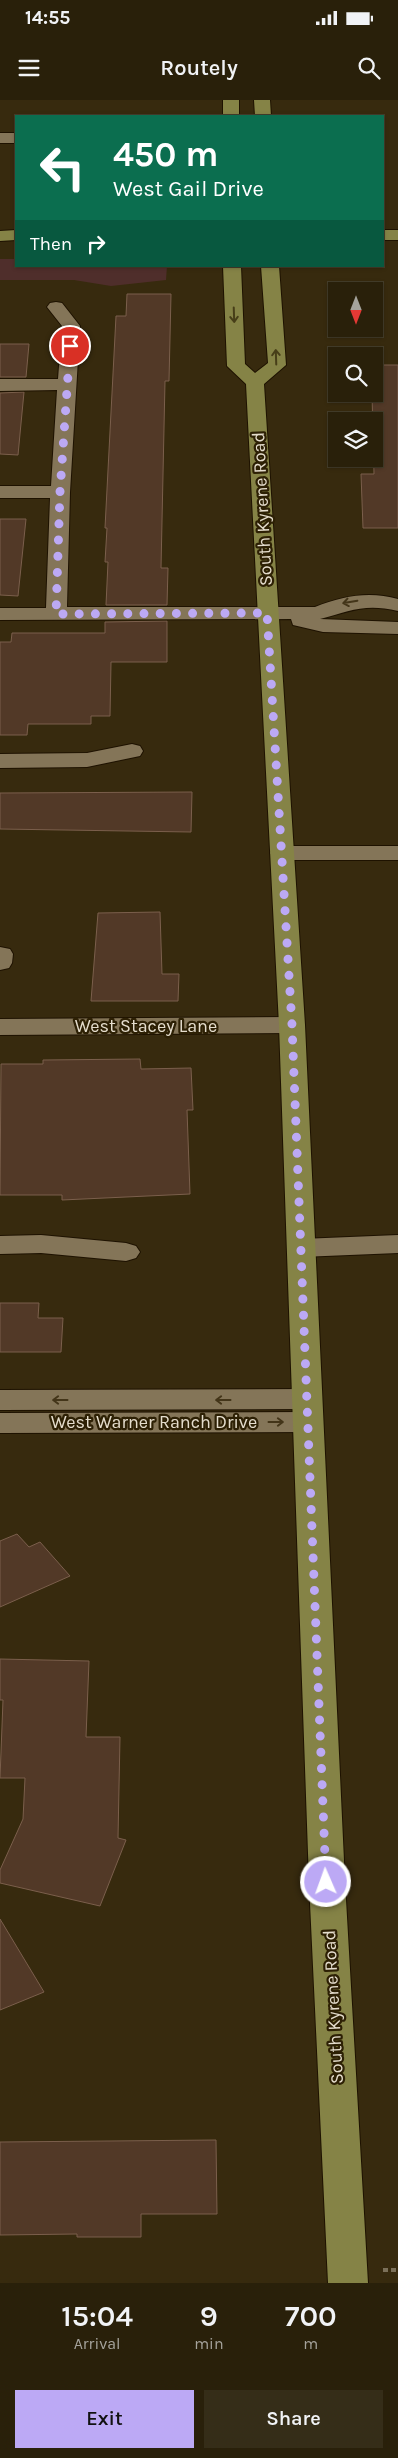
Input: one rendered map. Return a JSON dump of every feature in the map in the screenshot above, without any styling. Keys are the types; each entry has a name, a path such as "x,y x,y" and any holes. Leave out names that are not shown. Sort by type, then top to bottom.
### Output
{"main road":[{"path":"231,100 231,115"},
{"path":"262,100 263,115"},
{"path":"384,219 398,219"},
{"path":"0,220 15,220"},
{"path":"384,235 398,235"},
{"path":"0,236 15,236"},
{"path":"232,267 236,366 255,382 277,365 270,267"},
{"name":"South Kyrene Road","path":"255,382 292,1025 326,1882 348,2283"}],"street":[{"path":"0,138 15,138"},
{"path":"56,307 71,326 60,492 56,614"},
{"path":"0,385 67,384"},
{"path":"0,492 60,492"},
{"path":"0,614 318,613 341,604 362,600 388,602 398,605"},
{"path":"267,613 323,626 398,628"},
{"path":"0,761 87,760 132,751"},
{"path":"282,853 398,853"},
{"name":"West Stacey Lane","path":"0,1027 292,1025"},
{"path":"0,1245 41,1244 126,1252"},
{"path":"301,1248 398,1244"},
{"name":"West Warner Ranch Drive","path":"0,1400 307,1410"},
{"name":"West Warner Ranch Drive","path":"0,1423 307,1410"}],"shaded area":[{"path":"0,259 15,259 15,267 167,267 166,280 111,286 74,280 0,280"}],"building":[{"path":"127,294 171,294 169,381 165,381 161,568 168,568 167,605 106,605 108,562 105,562 107,528 105,528 116,316 126,316"},
{"path":"0,344 29,344 26,377 0,377"},
{"path":"383,365 398,365 398,528 363,528 361,474 374,474 374,467 383,467 383,412 372,412 372,402 383,402"},
{"path":"24,392 18,455 0,454 0,393"},
{"path":"0,519 26,519 18,596 0,595"},
{"path":"167,621 167,662 111,662 110,716 91,716 91,724 28,724 27,735 0,735 0,642 11,642 12,633 105,633 105,622"},
{"path":"192,792 191,832 0,829 0,793"},
{"path":"160,912 162,974 179,974 178,1001 91,1001 98,913"},
{"path":"140,1059 141,1069 191,1068 193,1110 187,1110 190,1194 62,1200 62,1195 0,1195 1,1064 43,1064 43,1060"},
{"path":"0,1303 39,1303 38,1318 63,1318 61,1352 0,1352"},
{"path":"17,1534 29,1547 40,1542 70,1576 0,1607 0,1541"},
{"path":"0,1659 89,1661 86,1737 120,1737 118,1838 126,1840 100,1906 0,1883 0,1870 23,1819 25,1778 0,1778 3,1700 0,1700"},
{"path":"0,1919 44,1992 0,2010"},
{"path":"216,2140 217,2214 141,2214 141,2237 77,2237 77,2234 0,2235 0,2142"}],"route":[{"path":"70,346 60,492 56,614 267,613 292,1025 326,1882"}]}
